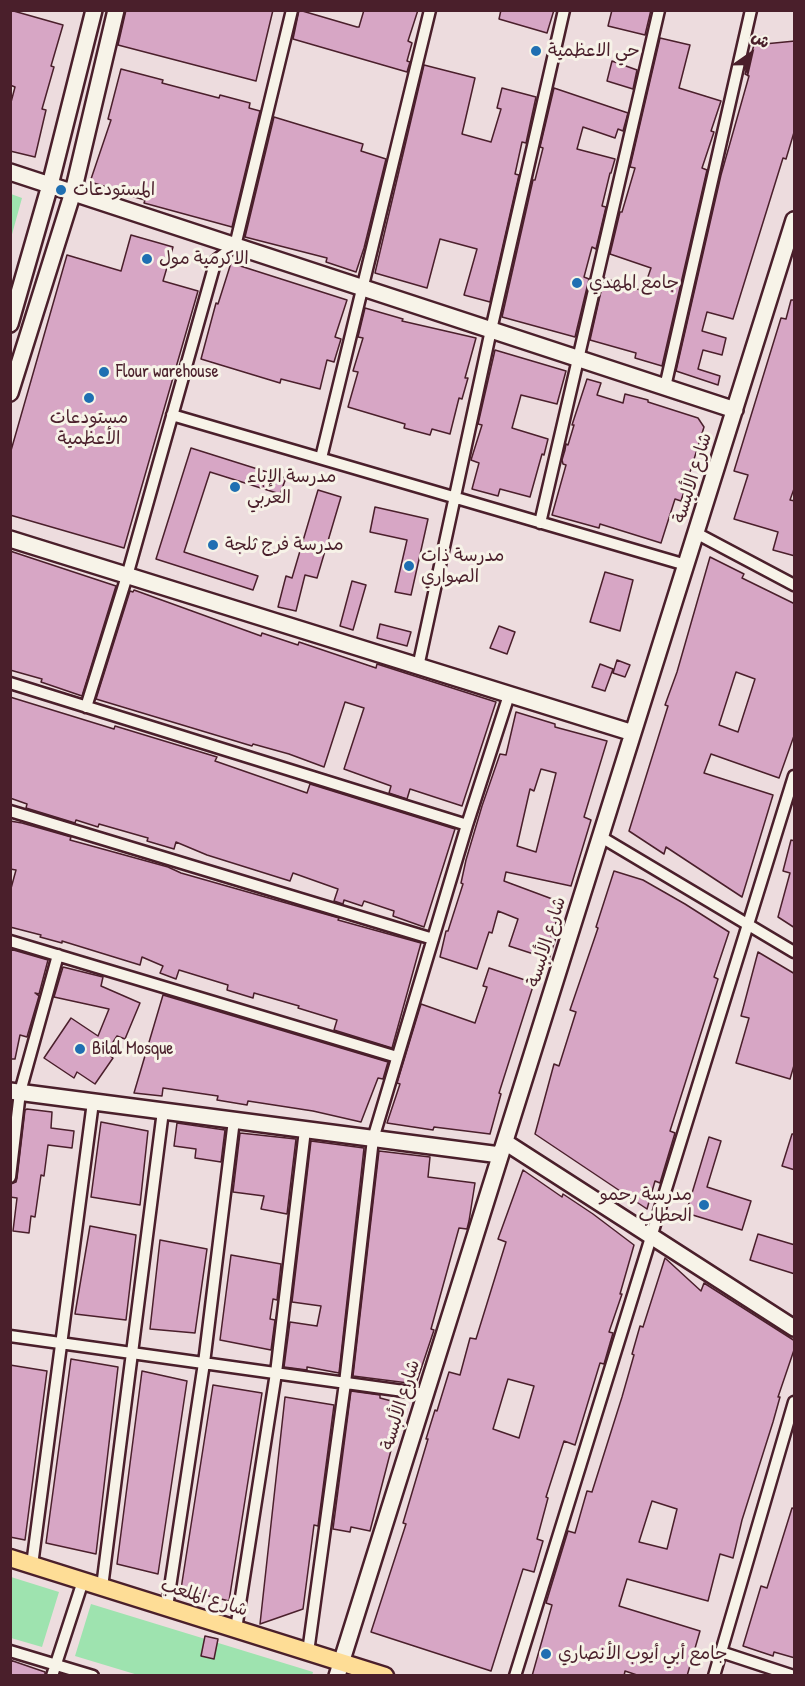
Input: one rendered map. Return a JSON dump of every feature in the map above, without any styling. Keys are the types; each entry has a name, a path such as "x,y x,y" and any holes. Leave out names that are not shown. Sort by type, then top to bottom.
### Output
{"main road":[{"path":"10,324 50,185 94,10"},
{"path":"10,393 73,192 116,10"},
{"path":"10,172 735,410"},
{"name":"شارع الألبسة","path":"339,1669 795,220"},
{"path":"10,539 633,733"},
{"path":"15,1091 305,1130 502,1149 651,1235 795,1328"},
{"name":"شارع الملعب","path":"10,1558 308,1652 339,1669 385,1676"}],"street":[{"path":"86,707 127,576 216,260 235,246 291,10"},
{"path":"321,458 430,10"},
{"path":"418,667 491,330 564,10"},
{"path":"540,523 659,10"},
{"path":"665,387 751,10"},
{"path":"172,415 686,565"},
{"path":"696,533 795,585"},
{"path":"10,683 467,825"},
{"path":"308,1652 345,1383 373,1138 509,694"},
{"path":"515,1676 795,776"},
{"path":"10,811 433,939"},
{"path":"600,837 795,952"},
{"path":"10,941 397,1057"},
{"path":"10,1177 15,1091 58,955"},
{"path":"32,1565 93,1102"},
{"path":"102,1587 163,1111"},
{"path":"167,1607 204,1363 234,1120"},
{"path":"236,1629 276,1373 305,1130"},
{"path":"10,1336 425,1394"},
{"path":"714,1676 795,1402"},
{"path":"54,1670 83,1581"},
{"path":"10,1651 54,1670 93,1676"},
{"path":"721,1653 794,1676"}],"green space":[{"path":"10,194 22,198 11,238"},
{"path":"11,1577 59,1592 42,1647 11,1638"},
{"path":"91,1604 313,1672 312,1676 138,1675 75,1656"}],"building":[{"path":"10,10 63,25 51,66 54,67 42,109 46,110 35,157 10,151 10,106 15,87 10,85"},
{"path":"126,10 273,10 256,81 118,45"},
{"path":"299,10 359,27 364,10 418,10 408,41 412,43 407,61 410,62 407,72 293,39"},
{"path":"501,10 554,10 547,33 499,19"},
{"path":"612,10 651,10 645,35 608,26"},
{"path":"660,38 690,45 679,88 721,101 702,168 707,170 662,366 635,358 636,353 590,340 604,278 643,291 651,268 610,254 620,212 622,212 635,168 630,167"},
{"path":"795,41 795,129 786,159 783,158 733,319 707,312 702,331 726,338 722,355 703,350 698,369 720,376 718,385 676,371 721,175 749,76 745,74 754,45"},
{"path":"612,61 637,70 633,89 607,81"},
{"path":"424,65 475,78 462,134 491,142 501,109 497,108 502,88 536,97 526,143 522,142 515,174 519,175 490,302 464,295 477,249 440,239 427,288 375,273"},
{"path":"121,69 163,80 162,83 219,98 220,95 250,103 249,108 260,111 232,227 144,203 145,200 90,182 111,120 108,119"},
{"path":"554,88 628,113 623,131 618,129 615,138 583,127 577,149 615,159 602,206 606,207 596,249 592,247 584,277 589,279 575,337 502,317 533,180 535,180 543,148 540,147"},
{"path":"274,117 363,144 361,151 386,159 356,272 326,262 327,258 245,237"},
{"name":"Flour warehouse","path":"131,235 173,247 163,281 198,291 124,548 10,515 10,454 67,255 121,271"},
{"path":"231,263 347,300 335,337 341,339 334,362 327,360 320,389 281,379 280,383 201,359 216,303 218,304"},
{"path":"791,300 795,300 795,486 790,500 795,501 795,556 773,550 778,532 734,519 748,475 734,471 781,318 786,319"},
{"path":"365,308 403,319 402,321 476,338 465,378 468,378 462,399 459,398 450,434 432,429 430,435 404,428 405,424 348,407 358,372 353,371 363,338 358,337"},
{"path":"495,350 566,371 557,404 521,395 512,428 548,439 530,497 500,489 498,496 472,489 479,463 471,460 482,425 478,424"},
{"path":"587,379 601,383 597,395 623,403 625,394 648,400 648,402 698,418 704,427 681,501 675,499 661,543 600,524 599,528 552,515 566,465 562,460 566,444 568,445"},
{"path":"191,448 286,478 280,494 210,472 184,552 258,576 253,590 156,559"},
{"path":"318,490 341,497 317,578 305,575 296,611 278,607 286,576 292,578"},
{"name":"مدرسة ذات الصواري","path":"375,507 428,519 411,595 395,592 407,540 370,532"},
{"path":"10,551 116,586 82,696 41,682 42,679 10,670"},
{"path":"710,557 744,574 742,578 795,604 795,733 779,778 711,754 704,773 773,795 742,897 666,847 664,854 629,831 668,706 665,705 677,672","holes":["736,672 755,679 738,732 719,725"]},
{"path":"605,572 633,580 620,631 590,622"},
{"path":"352,581 366,585 353,630 340,626"},
{"path":"134,590 261,636 262,633 298,645 299,642 376,668 377,664 496,702 462,806 410,789 407,799 389,793 391,786 344,769 364,708 345,702 324,767 289,754 253,744 252,746 96,699 130,591"},
{"path":"380,624 411,632 407,646 377,638"},
{"path":"499,626 515,632 507,654 490,648"},
{"path":"617,660 630,665 625,677 613,673"},
{"path":"600,664 613,669 605,691 592,687"},
{"path":"10,697 217,757 215,761 307,793 310,784 455,829 424,927 393,916 394,911 364,901 362,906 344,900 343,904 334,901 338,889 293,873 290,881 207,855 176,842 174,849 147,841 148,838 99,824 98,827 76,820 75,823 26,808 27,804 10,798"},
{"path":"516,712 555,724 555,727 607,741 584,817 591,820 571,886 506,872 504,881 563,903 551,936 556,937 549,959 509,946 518,919 498,911 492,933 489,932 477,969 440,957 446,931 448,931 463,884 461,883 466,860 482,806 500,754 506,755","holes":["541,769 556,773 536,852 517,846 530,789 534,791"]},
{"path":"10,821 71,837 70,840 421,943 392,1048 334,1030 337,1020 298,1008 299,1006 254,993 253,998 227,990 228,985 179,970 176,979 160,973 163,966 142,957 140,965 10,927 10,892 16,870 10,869"},
{"path":"791,840 795,841 795,928 778,917 790,873 783,871"},
{"path":"614,871 643,880 729,932 714,977 718,979 670,1131 675,1133 660,1183 655,1181 647,1209 535,1134 554,1064 559,1066 576,1012 570,1010 598,928 596,927"},
{"path":"10,949 48,960 39,994 35,993 39,996 27,1037 20,1035 15,1059 10,1059"},
{"path":"758,952 795,974 795,1062 790,1079 736,1063 749,1018 741,1016"},
{"path":"63,967 103,977 101,986 140,1003 125,1039 117,1036 106,1053 113,1058 95,1084 77,1072 74,1078 44,1058 71,1018 98,1036 109,1009 54,997"},
{"path":"489,968 534,983 499,1093 501,1094 490,1134 434,1127 433,1130 387,1123 421,1004 475,1023 487,987 483,986"},
{"path":"163,995 388,1062 383,1079 378,1078 361,1122 313,1111 248,1101 247,1105 217,1100 218,1096 163,1088 162,1096 134,1093"},
{"path":"25,1110 52,1112 51,1128 74,1131 72,1148 48,1145 44,1176 41,1175 35,1217 31,1216 29,1233 13,1231 17,1198 10,1197 10,1184 16,1182 17,1178"},
{"path":"101,1122 148,1131 140,1205 91,1197"},
{"path":"177,1123 225,1130 221,1162 195,1158 196,1149 174,1146"},
{"path":"240,1133 296,1139 287,1214 261,1209 264,1196 233,1192"},
{"path":"792,1134 795,1134 795,1170 782,1166"},
{"path":"709,1137 721,1141 707,1187 751,1201 742,1230 686,1213"},
{"path":"311,1141 364,1148 339,1373 307,1367 307,1370 284,1367 290,1322 317,1326 321,1306 292,1302"},
{"path":"379,1151 430,1157 428,1177 475,1183 467,1229 459,1228 431,1329 434,1330 416,1384 353,1376"},
{"path":"523,1170 562,1197 563,1194 593,1214 634,1245 620,1294 622,1294 609,1332 613,1333 604,1364 600,1363 575,1445 564,1441 546,1497 548,1498 537,1539 543,1541 534,1572 523,1569 491,1671 371,1632 406,1524 403,1523 435,1410 437,1411 449,1372 460,1375 470,1338 476,1339 506,1242 498,1239","holes":["508,1379 534,1386 519,1438 493,1429"]},
{"path":"90,1226 136,1235 126,1320 75,1314"},
{"path":"758,1234 795,1245 795,1274 750,1260"},
{"path":"160,1240 207,1249 195,1333 150,1329"},
{"path":"231,1255 281,1264 277,1300 273,1299 270,1319 275,1320 271,1350 220,1340"},
{"path":"665,1258 701,1291 704,1283 795,1341 733,1558 720,1554 708,1601 627,1579 619,1606 700,1631 687,1676 640,1676 625,1671 624,1676 532,1676 552,1605 546,1603 568,1531 575,1533 587,1491 592,1492 622,1397 640,1326 643,1327","holes":["652,1501 677,1509 667,1549 639,1542"]},
{"path":"71,1359 118,1367 96,1554 46,1543"},
{"path":"10,1365 47,1371 25,1540 10,1537"},
{"path":"142,1371 187,1381 158,1574 117,1564"},
{"path":"213,1385 262,1393 229,1601 181,1589"},
{"path":"351,1391 380,1395 380,1398 403,1404 370,1531 351,1527 350,1532 333,1529"},
{"path":"285,1397 334,1405 318,1526 314,1525 303,1609 260,1624"},
{"path":"792,1508 795,1509 795,1658 774,1652 773,1656 743,1646 761,1586 767,1588"},
{"path":"205,1636 218,1639 214,1659 201,1656"},
{"path":"10,1660 45,1672 45,1676 10,1676"}],"place":[{"name":"حي الاعظمية","path":"536,51"},
{"name":"المستودعات","path":"61,190"},
{"name":"الاكرمية مول","path":"147,259"},
{"name":"جامع المهدي","path":"577,283"},
{"name":"Flour warehouse","path":"104,372"},
{"name":"مستودعات الأعظمية","path":"89,398"},
{"name":"مدرسة الإباء العربي","path":"235,487"},
{"name":"مدرسة فرج ثلجة","path":"213,545"},
{"name":"مدرسة ذات الصواري","path":"409,566"},
{"name":"Bilal Mosque","path":"80,1049"},
{"name":"مدرسة رحمو الحطاب","path":"704,1205"},
{"name":"جامع أبي أيوب الأنصاري","path":"546,1654"}]}
